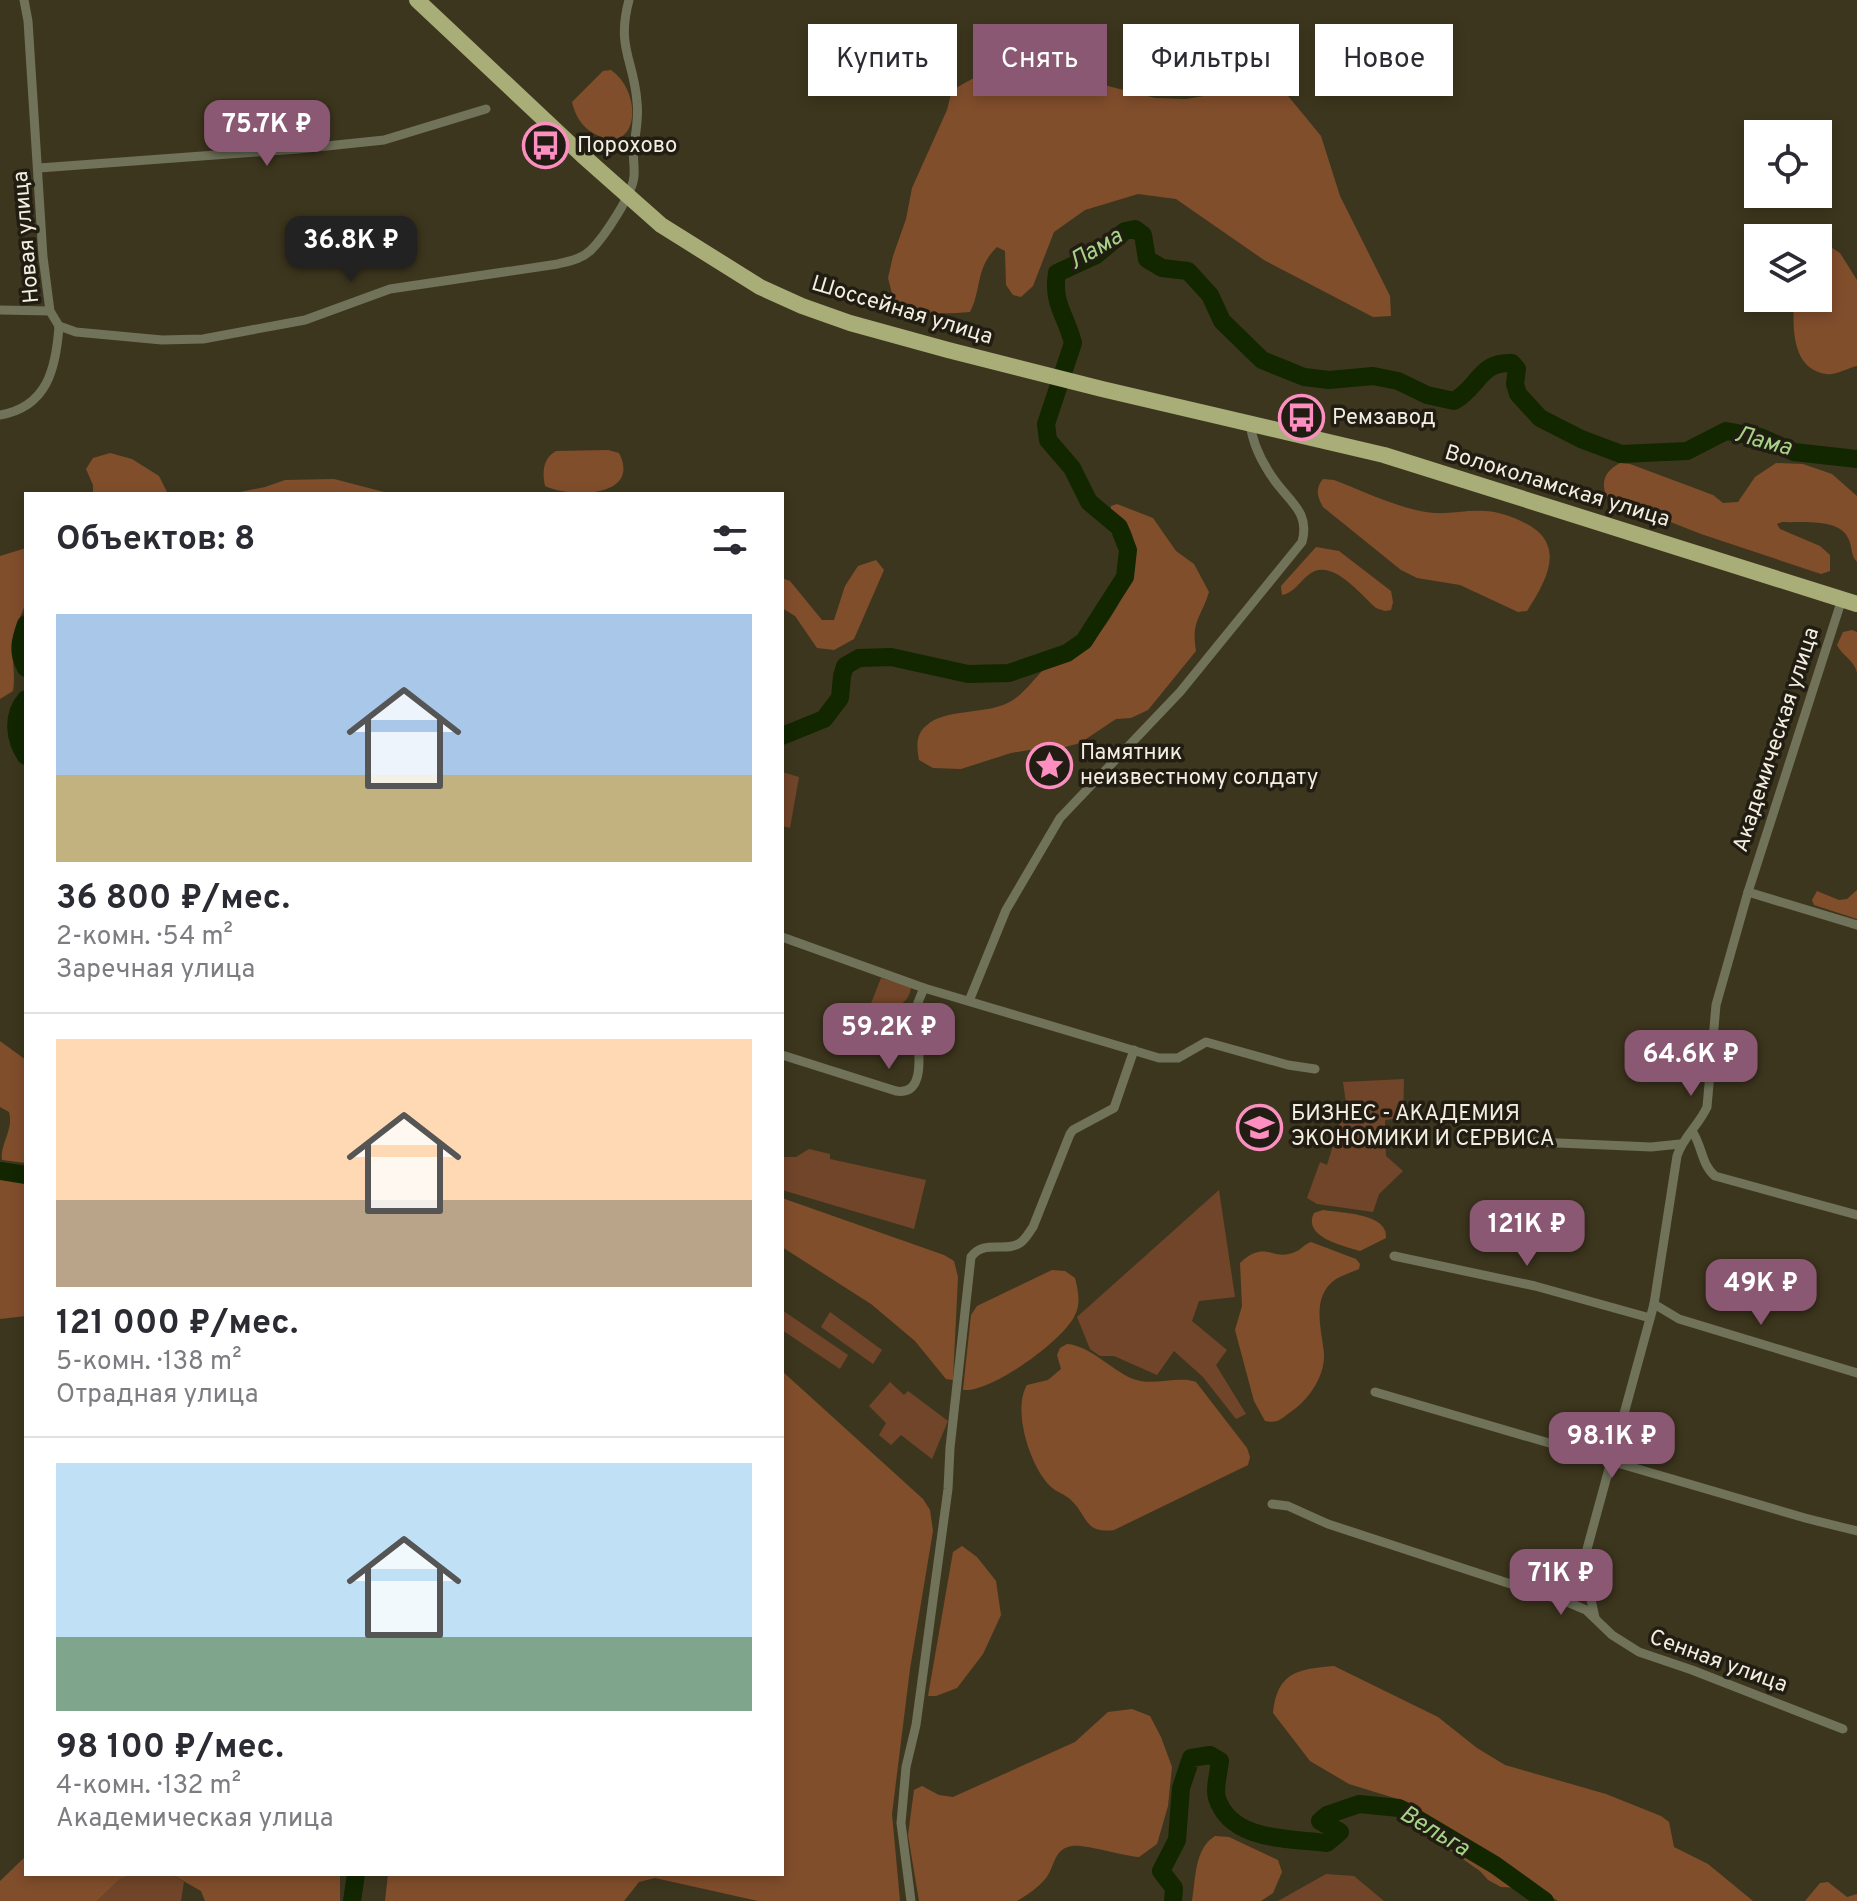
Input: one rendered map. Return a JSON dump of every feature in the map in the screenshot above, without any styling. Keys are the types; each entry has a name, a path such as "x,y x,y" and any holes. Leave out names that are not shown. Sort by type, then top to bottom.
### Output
{"main road":[{"name":"Шоссейная улица","path":"417,0 626,196 687,243 760,287 850,323 1102,389"},
{"name":"Волоколамская улица","path":"1102,389 1384,455 1849,602"}],"street":[{"name":"Новая улица","path":"24,0 39,168 43,257 50,311 59,326"},
{"path":"0,415 15,413 39,396 55,359 59,326 76,332 162,340 203,339 305,320 390,289 558,264 580,258 591,251 626,196 634,177 637,100 622,32 629,0"},
{"path":"39,168 384,140 486,109"},
{"path":"0,310 50,311"},
{"path":"969,1001 1006,910 1060,818 1180,692 1302,542 1304,519 1258,453 1250,422"},
{"name":"Академическая улица","path":"1680,1144 1701,1120 1707,1107 1716,1005 1748,892 1849,602"},
{"path":"1748,892 1857,925"},
{"path":"784,938 924,988 1169,1060 1206,1042 1288,1065 1315,1069"},
{"path":"784,1056 896,1091 909,1091 916,1083 919,1070 916,1008 924,988"},
{"path":"911,1901 901,1823 948,1489 971,1257 976,1250 984,1247 1010,1246 1023,1240 1033,1227 1070,1134 1114,1108 1134,1050"},
{"path":"1692,1131 1699,1141 1707,1169 1715,1176 1857,1215"},
{"path":"1512,1141 1651,1147 1680,1144 1654,1304 1572,1604"},
{"path":"1394,1256 1535,1286 1650,1318"},
{"path":"1654,1304 1679,1319 1857,1373"},
{"path":"1375,1392 1612,1463 1857,1531"},
{"name":"Сенная улица","path":"1272,1504 1288,1506 1328,1524 1572,1604 1639,1652 1843,1729"},
{"path":"1583,1563 1595,1618"}],"shaded area":[{"path":"611,70 622,80 629,93 632,120 628,131 620,137 608,139 585,127 572,102 603,71"},
{"path":"972,79 973,96 1107,96 1107,86 1123,90 1123,96 1155,98 1288,96 1321,136 1340,196 1390,296 1391,316 1373,317 1264,260 1176,199 1138,194 1085,210 1054,232 1033,286 1021,297 1013,295 1006,285 1005,251 997,247 985,263 970,312 922,312 894,301 888,278 912,188 950,96 957,96 957,87"},
{"path":"1832,248 1840,253 1857,280 1857,366 1829,374 1814,370 1800,355 1794,312 1832,312"},
{"path":"608,450 619,453 623,468 621,479 612,486 592,492 570,492 545,486 544,466 548,457 556,451"},
{"path":"110,453 132,459 159,476 167,492 93,492 86,469 93,458"},
{"path":"1620,463 1713,495 1723,503 1738,502 1755,477 1776,463 1803,464 1832,474 1857,496 1857,562 1850,541 1837,527 1828,524 1777,524 1780,529 1820,546 1830,555 1830,571 1821,574 1701,534 1607,497 1605,477"},
{"path":"334,479 384,492 240,492 285,480"},
{"path":"1323,479 1334,480 1397,505 1422,511 1489,511 1525,523 1546,541 1549,552 1549,563 1541,587 1527,611 1518,612 1460,585 1417,578 1401,570 1323,507 1318,493"},
{"path":"1117,504 1153,518 1176,551 1194,564 1209,592 1196,626 1196,651 1148,710 1131,718 1116,719 1080,743 1043,753 1029,750 1011,753 961,769 933,768 919,760 918,738 934,720 992,708 1013,700 1048,666 1077,656 1101,631 1124,594 1134,555 1133,537 1125,522 1110,512 1111,506"},
{"path":"1316,547 1339,551 1391,591 1391,610 1376,608 1344,578 1325,570 1307,576 1293,590 1282,595 1281,586"},
{"path":"24,549 24,607 13,641 13,691 0,699 0,556"},
{"path":"876,560 884,570 854,639 834,650 817,648 795,616 784,609 784,579 790,581 822,620 834,620 845,586 858,566"},
{"path":"1843,632 1857,632 1857,673 1837,645"},
{"path":"784,773 799,777 790,828 784,826"},
{"path":"1857,890 1857,919 1814,905 1812,900 1817,891 1839,900 1847,899"},
{"path":"881,978 911,987 909,994 896,1007 868,1011"},
{"path":"0,1041 24,1059 24,1163 2,1160 10,1119 9,1112 0,1107"},
{"path":"1404,1079 1403,1118 1385,1120 1386,1156 1403,1171 1379,1194 1373,1212 1317,1204 1307,1198 1320,1162 1327,1165 1346,1103 1343,1082"},
{"path":"809,1149 830,1154 830,1159 926,1180 914,1229 784,1191 784,1157 796,1157"},
{"path":"0,1173 24,1179 24,1316 0,1319"},
{"path":"1219,1190 1235,1297 1199,1301 1192,1321 1227,1350 1216,1365 1246,1414 1236,1419 1203,1377 1174,1351 1157,1375 1114,1356 1100,1356 1090,1349 1077,1317"},
{"path":"784,1199 954,1261 958,1277 953,1380 946,1379 915,1341 871,1304 784,1248"},
{"path":"1323,1210 1372,1219 1385,1230 1386,1238 1360,1251 1326,1239 1314,1228 1312,1221 1314,1213"},
{"path":"1311,1242 1356,1259 1359,1269 1336,1279 1323,1295 1320,1314 1324,1362 1315,1386 1298,1406 1282,1418 1265,1421 1254,1401 1235,1330 1242,1306 1240,1263 1256,1253 1287,1254"},
{"path":"1052,1270 1065,1271 1075,1278 1078,1306 1068,1326 1042,1351 1008,1374 975,1389 963,1390 971,1315 977,1306"},
{"path":"784,1311 848,1355 840,1369 784,1331"},
{"path":"830,1312 882,1350 873,1364 821,1327"},
{"path":"1067,1344 1084,1349 1133,1379 1196,1382 1247,1448 1250,1457 1248,1465 1114,1530 1104,1531 1092,1526 1071,1500 1052,1488 1043,1477 1030,1452 1022,1423 1021,1409 1027,1385 1048,1380 1061,1369 1057,1355 1060,1348"},
{"path":"784,1373 923,1499 930,1510 933,1531 910,1669 892,1814 900,1901 758,1901 655,1878 639,1882 624,1901 385,1901 388,1876 784,1876"},
{"path":"890,1382 904,1395 908,1391 948,1421 932,1459 901,1435 891,1445 879,1435 886,1423 869,1406"},
{"path":"962,1546 977,1557 996,1581 1001,1615 983,1654 957,1688 928,1696 953,1552"},
{"path":"1334,1666 1438,1717 1477,1748 1505,1765 1606,1794 1661,1816 1669,1822 1674,1847 1708,1864 1753,1901 1558,1901 1539,1889 1501,1887 1488,1880 1441,1844 1417,1805 1349,1784 1310,1761 1273,1713 1279,1689 1292,1675"},
{"path":"1132,1709 1150,1716 1172,1767 1168,1806 1157,1844 1139,1857 1086,1847 1066,1848 1058,1855 1043,1882 1017,1901 919,1901 908,1835 914,1790 922,1786 939,1795 953,1797 1075,1742 1108,1712"},
{"path":"1215,1836 1229,1837 1278,1860 1282,1872 1273,1893 1261,1901 1192,1901 1200,1856"},
{"path":"24,1858 24,1876 128,1876 120,1879 97,1901 0,1901 0,1881"},
{"path":"1326,1874 1354,1876 1384,1901 1278,1901"},
{"path":"128,1876 174,1876 184,1882 181,1901 97,1901 120,1879"},
{"path":"175,1876 340,1876 340,1901 205,1901 201,1891"},
{"path":"1828,1882 1847,1897 1857,1894 1857,1901 1805,1901 1820,1883"}],"waterway":[{"name":"Лама","path":"784,735 824,719 840,698 845,666 859,658 891,657 968,674 1009,673 1067,653 1084,641 1125,577 1128,550 1119,527 1089,502 1072,468 1048,440 1046,424 1073,343 1056,293 1057,273 1096,255 1125,231 1135,229 1143,235 1147,259 1162,268 1188,271 1210,295 1222,321 1262,360 1304,377 1329,380 1373,376 1398,381 1427,395 1454,401 1486,370 1501,363 1512,363 1517,369 1515,384 1518,394 1540,418 1581,439 1621,454 1687,451 1726,431 1760,437 1794,452 1857,459"},
{"name":"Лама","path":"24,630 20,646 24,664"},
{"name":"Лама","path":"24,701 18,712 16,727 24,752"},
{"name":"Лама","path":"0,1171 24,1175"},
{"name":"Вельга","path":"1173,1901 1174,1888 1161,1871 1177,1840 1181,1788 1191,1758 1210,1755 1220,1761 1216,1794 1224,1812 1248,1830 1280,1838 1327,1843 1340,1832 1320,1821 1327,1815 1359,1804 1399,1808 1495,1865 1545,1901"},
{"name":"Вельга","path":"352,1901 356,1876"}],"place":[{"name":"Порохово","path":"546,146"},
{"name":"Ремзавод","path":"1301,418"},
{"name":"Памятник неизвестному солдату","path":"1049,766"},
{"name":"БИЗНЕС - АКАДЕМИЯ ЭКОНОМИКИ И СЕРВИСА","path":"1260,1127"}]}
